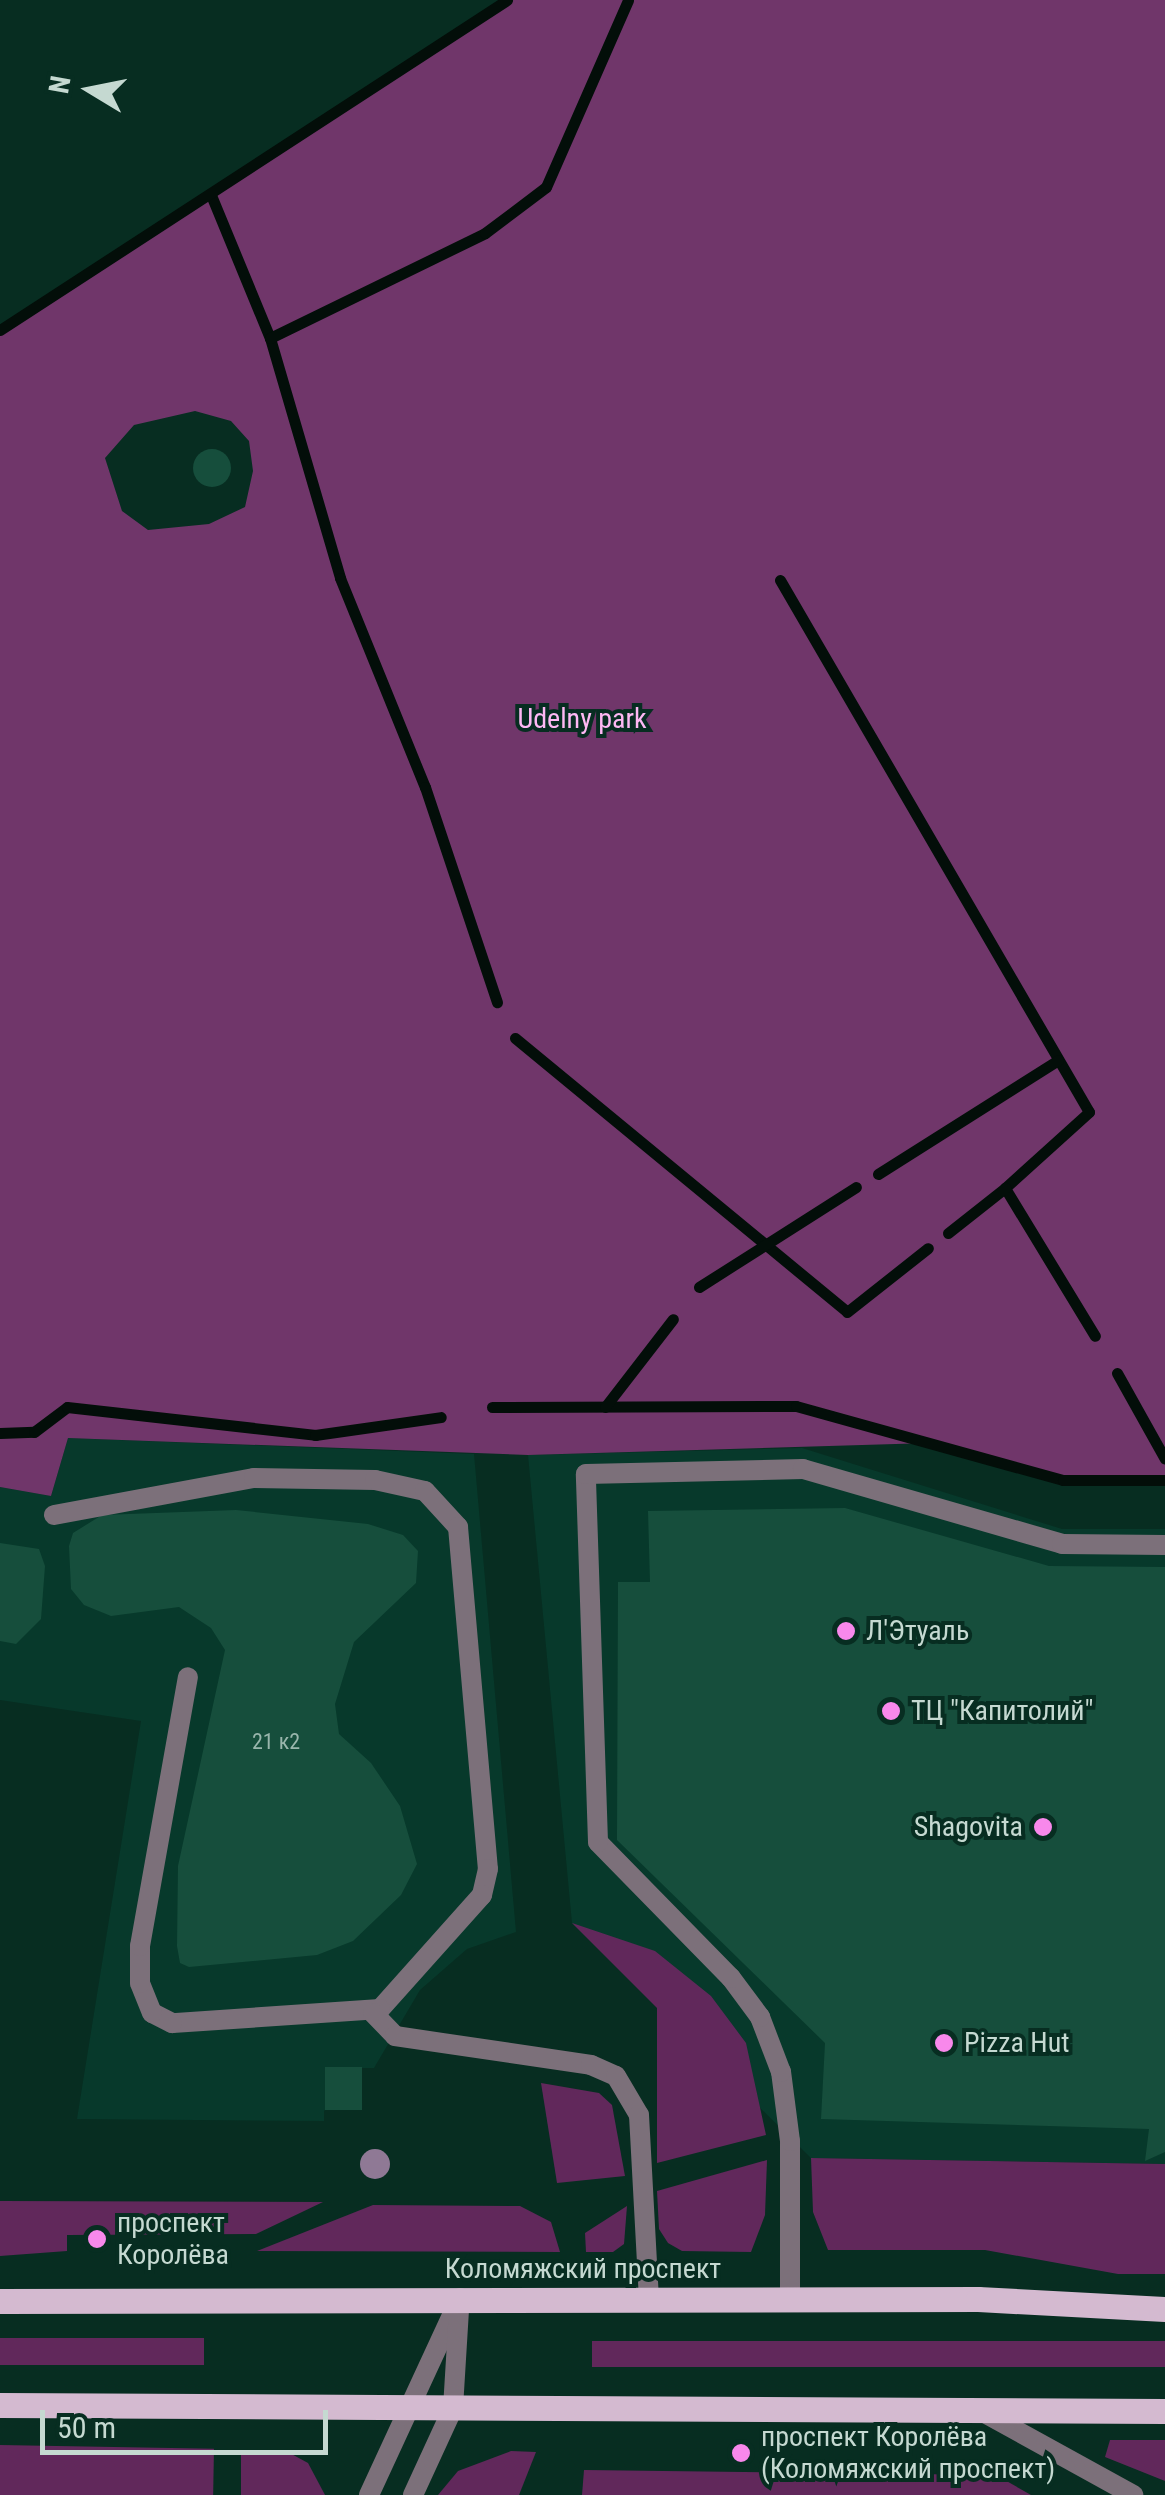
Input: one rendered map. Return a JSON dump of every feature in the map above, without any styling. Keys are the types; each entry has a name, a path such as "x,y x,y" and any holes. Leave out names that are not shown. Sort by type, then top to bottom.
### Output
{"main road":[{"name":"Коломяжский проспект","path":"0,2301 978,2300 1165,2309"},
{"path":"0,2405 1165,2411"}],"street":[{"path":"790,2300 790,2141 782,2072 760,2018 731,1978 598,1842 586,1474 804,1469 1062,1544 1165,1545"},
{"path":"54,1515 254,1478 374,1480 425,1491 458,1528 488,1869 482,1895 373,2012 172,2023 152,2014 140,1983 140,1946 188,1677"},
{"path":"373,2012 395,2036 591,2065 623,2084 639,2115 649,2299"},
{"path":"369,2495 460,2298"},
{"path":"413,2495 453,2408 460,2298"},
{"path":"980,2410 1133,2495"}],"shaded area":[{"path":"68,1438 474,1454 516,1932 467,1949 420,1990 374,2068 362,2068 324,2111 324,2121 77,2119 141,1721 0,1700 0,1487 51,1496"},
{"name":"ТЦ \"Капитолий\"","path":"802,1448 1062,1529 1165,1529 1165,2164 811,2158 572,1923 528,1455"},
{"path":"572,1923 655,1951 711,1996 746,2043 766,2135 657,2163 657,2008"},
{"path":"541,2083 599,2093 612,2105 625,2176 557,2183"},
{"path":"811,2158 1165,2164 1165,2274 1118,2274 985,2250 828,2250 813,2212"},
{"path":"767,2160 765,2215 751,2252 682,2251 668,2243 659,2229 657,2191"},
{"path":"0,2201 323,2202 256,2234 67,2235 67,2251 0,2256"},
{"path":"373,2205 520,2206 551,2222 560,2252 257,2251"},
{"path":"627,2206 624,2244 613,2252 586,2252 585,2233"},
{"path":"0,2338 204,2338 204,2365 0,2365"},
{"path":"592,2341 1165,2341 1165,2367 592,2367"},
{"path":"1110,2440 1165,2440 1165,2481 1105,2457"},
{"path":"0,2445 214,2449 213,2495 0,2495"},
{"path":"241,2450 286,2451 308,2463 325,2495 241,2495"},
{"path":"511,2451 536,2452 519,2495 438,2495 458,2471"},
{"path":"584,2470 996,2475 1031,2495 582,2495"}],"green space":[{"name":"Udelny park","path":"507,0 1165,0 1165,1480 1063,1480 929,1443 528,1455 68,1438 51,1496 0,1487 0,330","holes":["195,411 231,421 249,441 253,471 245,507 209,524 148,530 122,511 105,458 134,425"]}],"building":[{"path":"212,449 225,455 231,468 225,481 212,487 199,481 193,468 199,455"},
{"name":"ТЦ \"Капитолий\"","path":"845,1508 1049,1566 1165,1567 1165,2152 1145,2161 1149,2129 821,2119 825,2043 617,1840 618,1582 650,1582 648,1511"},
{"path":"236,1510 368,1524 403,1535 418,1551 416,1583 354,1642 335,1704 339,1734 371,1763 400,1806 417,1864 401,1895 353,1941 317,1955 189,1967 180,1963 177,1946 178,1866 225,1650 211,1628 179,1607 111,1616 84,1605 71,1589 69,1546 73,1533 102,1515"},
{"path":"0,1543 39,1549 45,1566 41,1619 16,1644 0,1641"},
{"path":"325,2067 362,2067 362,2110 325,2110"}],"waterway":[{"path":"0,330 507,0"},
{"path":"270,338 485,233 546,187 628,0"},
{"path":"211,195 270,338 340,578 425,787 497,1002"},
{"path":"780,580 1089,1112 1005,1188 1095,1336"},
{"path":"515,1038 847,1312 928,1248"},
{"path":"878,1174 1058,1060"},
{"path":"699,1287 856,1187"},
{"path":"948,1233 1005,1188"},
{"path":"605,1407 673,1319"},
{"path":"1117,1373 1165,1459"},
{"path":"492,1407 796,1406 1063,1480 1165,1480"},
{"path":"0,1433 34,1432 67,1407 315,1435 441,1417"}],"place":[{"name":"Л'Этуаль","path":"846,1631"},
{"name":"ТЦ \"Капитолий\"","path":"891,1711"},
{"name":"Shagovita","path":"1043,1827"},
{"name":"Pizza Hut","path":"944,2043"},
{"name":"проспект Королёва","path":"97,2239"},
{"name":"проспект Королёва (Коломяжский проспект)","path":"741,2453"}]}
